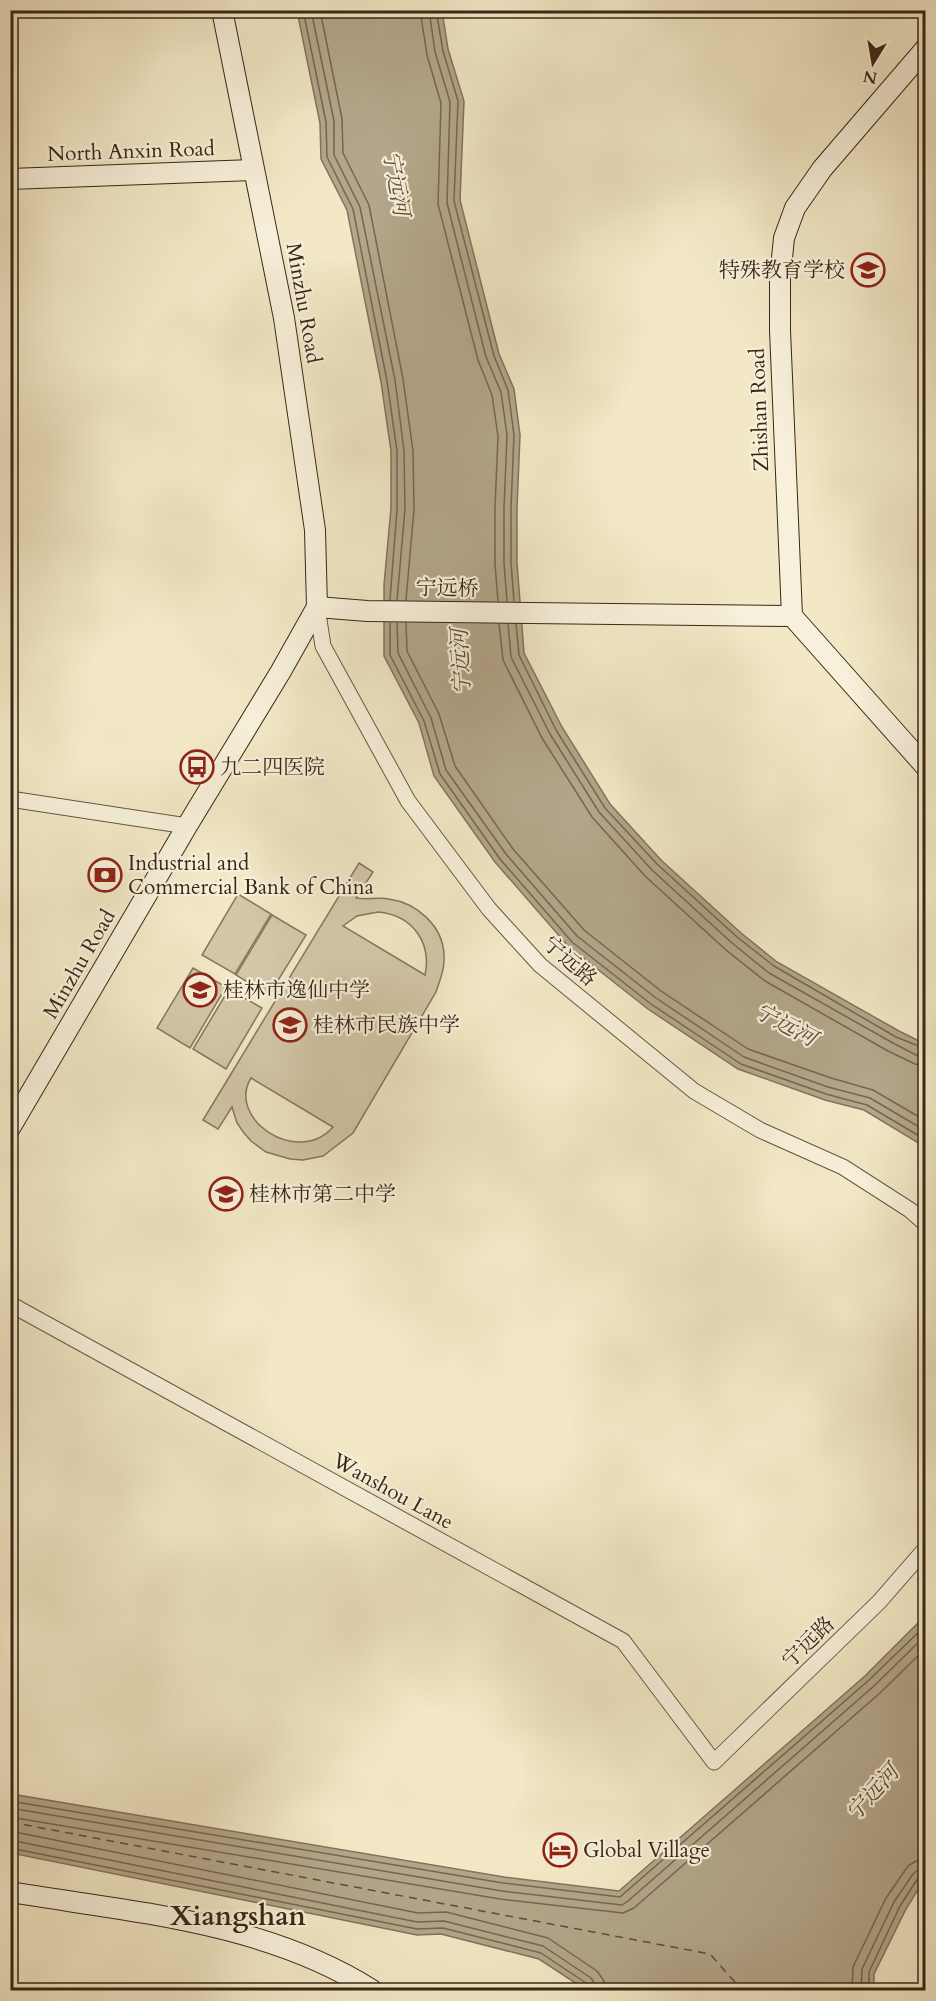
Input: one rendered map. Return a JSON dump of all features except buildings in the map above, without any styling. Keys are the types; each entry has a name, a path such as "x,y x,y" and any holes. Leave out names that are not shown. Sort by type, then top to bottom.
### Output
{"street":[{"name":"Minzhu Road","path":"10,1128 272,667 317,607 315,530 284,318 222,10"},
{"name":"Zhishan Road","path":"792,616 780,330 780,278 784,238 795,208 822,169 926,48"},
{"name":"North Anxin Road","path":"10,179 254,170"},
{"name":"宁远桥","path":"317,607 367,610 792,616"},
{"name":"宁远路","path":"317,607 323,646 408,801 489,909 540,965 694,1091 760,1130 843,1167 910,1210 926,1224"},
{"path":"792,616 926,767"},
{"path":"10,799 181,826"},
{"name":"Minzhu Road","path":"10,1103 181,826"},
{"name":"Wanshou Lane","path":"10,1304 623,1641 714,1762"},
{"name":"宁远路","path":"714,1762 879,1602 926,1548"},
{"path":"10,1892 210,1925 296,1952 372,1990"}],"shaded area":[{"path":"359,863 373,872 356,898 385,898 399,901 418,911 434,926 444,955 443,969 436,992 353,1133 323,1156 303,1160 290,1159 266,1152 251,1141 237,1123 232,1107 218,1129 203,1120","holes":["378,912 401,918 417,932 425,952 425,975 343,926 357,916","251,1078 333,1127 318,1138 302,1142 285,1140 270,1133 257,1122 248,1109 246,1094"]},
{"path":"238,894 271,914 235,974 202,955"},
{"path":"272,915 306,935 269,995 236,975"},
{"path":"193,968 226,987 190,1048 157,1028"},
{"path":"229,989 262,1008 226,1069 193,1049"}],"water":[{"name":"宁远河","path":"297,11 442,11 448,49 464,101 460,200 499,354 514,389 520,435 517,563 524,653 562,727 610,804 661,860 741,933 777,962 925,1044 925,1147 864,1110 825,1100 738,1069 648,1009 568,946 495,862 434,776 419,723 384,656 384,585 391,508 391,451 381,382 347,210 321,159 320,123"},
{"name":"宁远河","path":"925,1616 925,1878 906,1909 874,1974 874,1990 586,1990 539,1959 441,1934 417,1935 11,1853 11,1794 504,1877 619,1891 865,1676"}],"ferry route":[{"path":"10,1822 710,1954 742,1990"}],"place":[{"name":"特殊教育学校","path":"868,270"},
{"name":"九二四医院","path":"197,767"},
{"name":"Industrial and Commercial Bank of China","path":"105,875"},
{"name":"桂林市逸仙中学","path":"200,990"},
{"name":"桂林市民族中学","path":"290,1025"},
{"name":"桂林市第二中学","path":"226,1194"},
{"name":"Global Village","path":"560,1850"}],"district":[{"name":"Xiangshan","path":"238,1916"}]}
